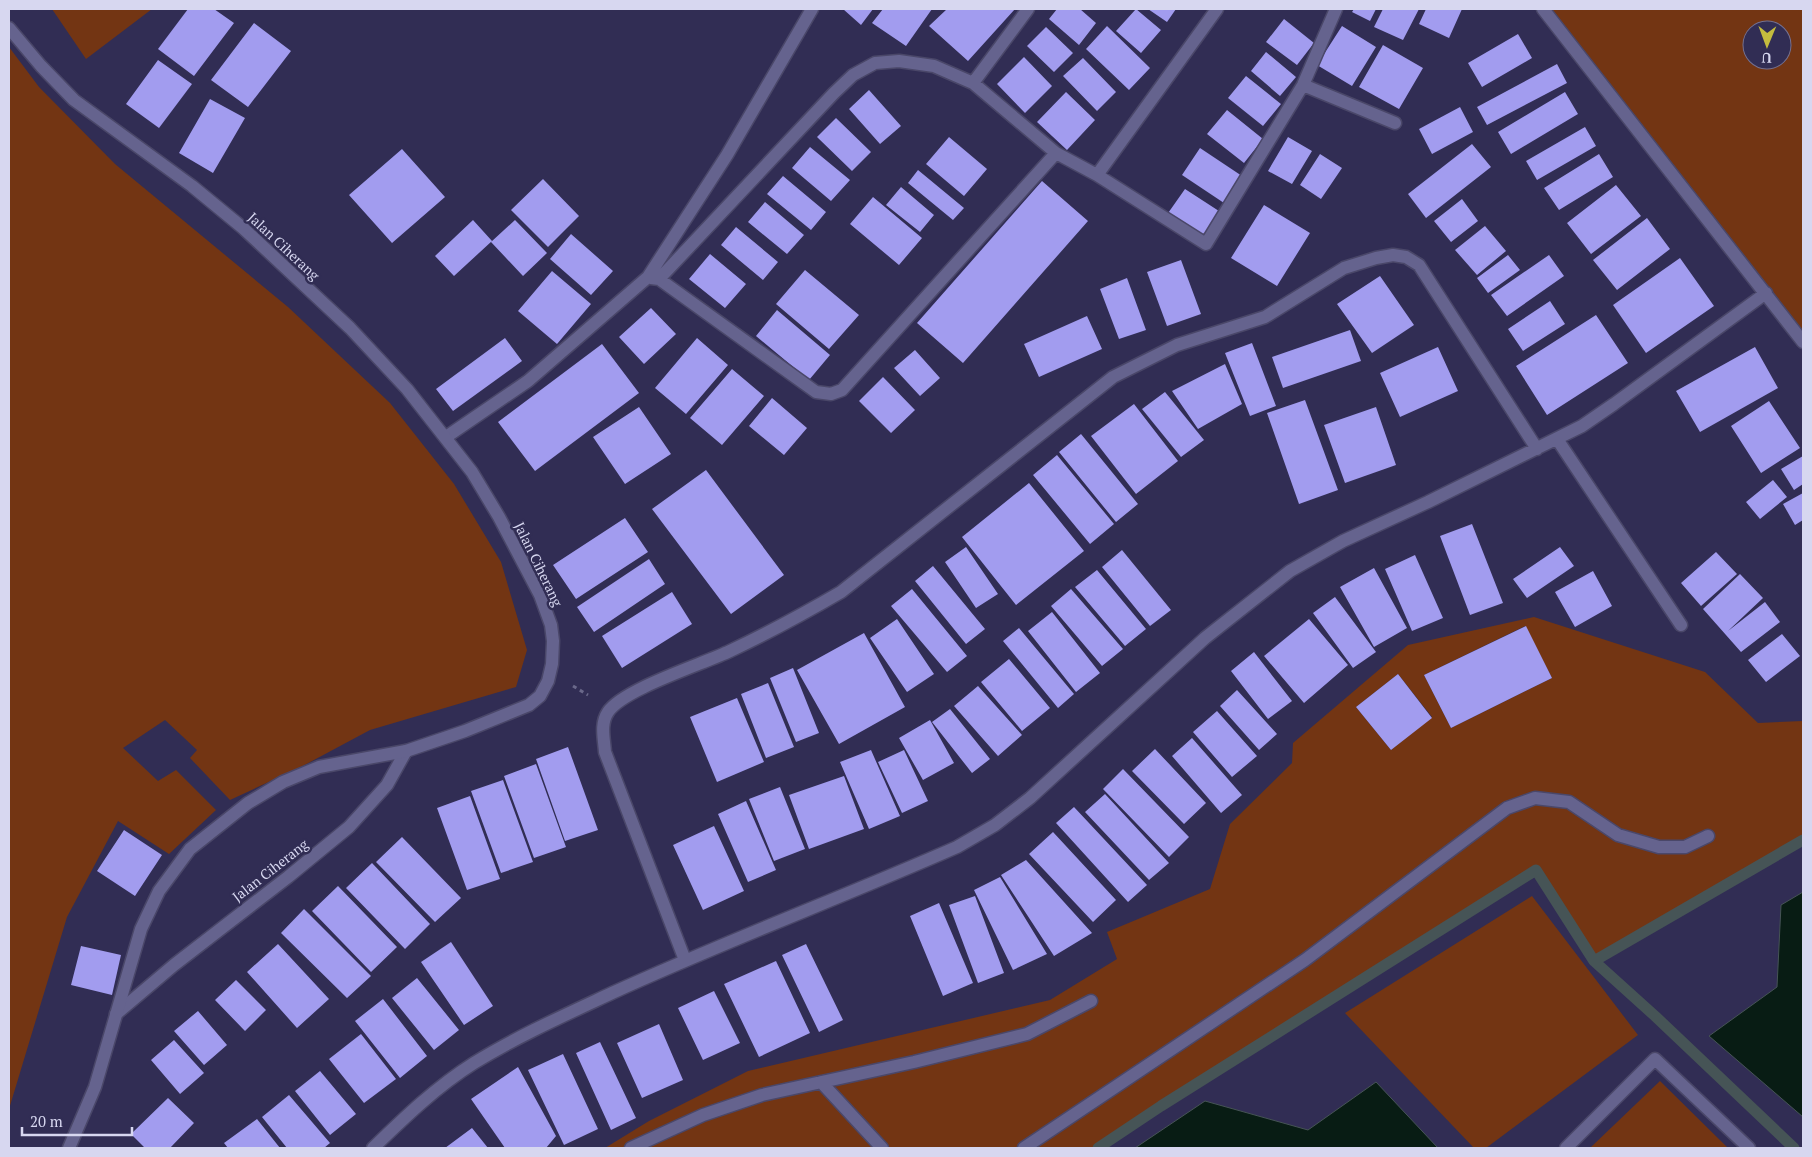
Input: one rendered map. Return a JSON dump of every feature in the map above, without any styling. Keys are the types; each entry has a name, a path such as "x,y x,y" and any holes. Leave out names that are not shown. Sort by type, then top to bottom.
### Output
{"street":[{"path":"654,278 812,9"},
{"path":"973,83 1028,9"},
{"path":"1097,175 1217,9"},
{"path":"446,437 528,380 654,278 853,75 875,63 899,61 934,66 973,83 1056,153 1097,175 1206,244 1302,85 1336,9"},
{"path":"1543,9 1803,342"},
{"name":"Jalan Ciherang","path":"9,28 74,100 192,186 250,235 350,328 407,389 472,472 499,517 540,595 551,625 553,641 552,664 548,681 540,696 529,705 465,731 406,751 387,785 348,826 288,877 174,964 116,1014"},
{"path":"1302,85 1394,123"},
{"path":"654,278 816,392 831,394 842,390 1056,153"},
{"path":"685,960 605,752 602,728 608,711 626,696 730,651 802,615 841,592 1113,377 1177,345 1265,316 1344,268 1376,258 1393,255 1406,257 1419,265 1537,449"},
{"path":"372,1148 420,1103 473,1064 530,1031 685,960 957,847 995,824 1030,798 1205,638 1290,571 1343,541 1557,439 1614,404 1766,293"},
{"path":"1557,439 1681,625"},
{"path":"69,1148 95,1087 141,930 159,891 190,849 248,803 283,782 319,767 406,751"},
{"path":"1024,1148 1305,960 1507,808 1535,798 1569,802 1618,835 1659,847 1685,848 1708,836"},
{"path":"631,1148 703,1115 762,1095 914,1062 1027,1034 1091,1001"},
{"path":"1566,1148 1655,1059 1748,1148"},
{"path":"821,1082 882,1148"}],"path":[{"path":"548,681 578,686 608,711"}],"shaded area":[{"path":"52,9 152,9 86,59"},
{"path":"1543,9 1803,9 1803,342"},
{"path":"9,47 39,87 115,164 288,307 390,403 454,484 501,562 527,650 516,687 370,730 299,768 230,800 190,758 197,750 165,720 123,748 158,781 176,770 216,810 169,854 118,821 67,917 9,1109"},
{"path":"1534,617 1705,672 1758,723 1803,721 1803,840 1594,961 1536,870 1161,1106 1098,1148 605,1148 649,1121 748,1071 1050,1000 1117,959 1107,932 1210,889 1230,824 1292,763 1293,743 1408,645","holes":["1525,626 1552,678 1451,728 1424,675","1398,674 1432,717 1391,750 1356,707"]},
{"path":"1803,892 1803,1117 1709,1036 1777,987 1781,905"},
{"path":"1532,896 1638,1035 1486,1148 1474,1148 1345,1013"},
{"path":"1660,1081 1728,1148 1590,1148"},
{"path":"1376,1082 1438,1148 1135,1148 1205,1101 1308,1130"}],"building":[{"path":"188,9 214,9 234,23 194,76 158,49"},
{"path":"843,9 873,9 861,25"},
{"path":"883,9 932,9 906,46 872,23"},
{"path":"947,9 1015,9 968,61 929,26"},
{"path":"1057,9 1080,9 1096,23 1079,45 1049,19"},
{"path":"1136,9 1161,30 1141,53 1116,31"},
{"path":"1148,9 1176,9 1167,22"},
{"path":"1354,9 1376,9 1370,21 1352,12"},
{"path":"1383,9 1419,9 1403,40 1374,27"},
{"path":"1426,9 1462,9 1449,38 1419,24"},
{"path":"1284,19 1314,43 1297,65 1266,42"},
{"path":"254,23 291,51 248,107 211,80"},
{"path":"1107,26 1150,68 1129,90 1086,49"},
{"path":"1342,26 1376,47 1352,86 1317,65"},
{"path":"1046,27 1073,53 1054,72 1027,46"},
{"path":"1518,34 1532,58 1482,87 1468,63"},
{"path":"1383,45 1423,68 1399,109 1359,87"},
{"path":"1266,52 1296,77 1280,96 1251,71"},
{"path":"1024,57 1052,86 1025,113 997,84"},
{"path":"1083,58 1116,92 1097,111 1063,76"},
{"path":"158,60 192,84 159,128 126,104"},
{"path":"1557,64 1567,83 1487,125 1477,107"},
{"path":"1246,76 1281,104 1263,126 1228,98"},
{"path":"869,90 901,126 880,144 849,109"},
{"path":"1066,92 1095,120 1067,150 1037,122"},
{"path":"1565,92 1578,114 1511,154 1498,132"},
{"path":"210,99 245,118 213,173 179,153"},
{"path":"1460,107 1473,132 1432,154 1419,129"},
{"path":"1227,110 1263,139 1244,163 1207,134"},
{"path":"836,118 871,152 852,171 817,137"},
{"path":"1585,127 1596,146 1537,180 1526,161"},
{"path":"949,137 987,169 964,196 926,164"},
{"path":"1288,137 1312,151 1292,184 1268,171"},
{"path":"1472,144 1491,167 1426,218 1408,194"},
{"path":"810,147 850,180 831,201 792,168"},
{"path":"1200,148 1242,176 1224,203 1182,175"},
{"path":"402,149 445,197 392,243 349,195"},
{"path":"1320,154 1342,168 1321,199 1300,185"},
{"path":"1599,154 1613,177 1559,210 1544,188"},
{"path":"918,170 964,208 953,220 908,183"},
{"path":"783,176 826,212 811,230 767,194"},
{"path":"543,179 579,216 548,247 511,210"},
{"path":"1042,181 1088,221 963,363 917,323"},
{"path":"1616,185 1641,216 1591,254 1567,223"},
{"path":"901,187 934,215 920,232 886,205"},
{"path":"1185,189 1222,213 1204,240 1166,216"},
{"path":"873,197 922,238 899,265 850,224"},
{"path":"1462,199 1478,221 1451,242 1434,221"},
{"path":"765,202 804,235 787,254 748,222"},
{"path":"1264,205 1310,233 1277,286 1231,258"},
{"path":"1647,218 1670,249 1617,290 1593,260"},
{"path":"473,220 492,241 454,276 435,256"},
{"path":"515,220 547,253 523,276 491,242"},
{"path":"1485,226 1506,251 1477,275 1455,250"},
{"path":"736,227 778,262 763,280 721,245"},
{"path":"571,234 613,271 591,295 550,259"},
{"path":"710,254 746,284 725,308 689,279"},
{"path":"1508,255 1520,270 1488,293 1477,278"},
{"path":"1549,255 1564,276 1507,316 1491,295"},
{"path":"1680,258 1714,306 1646,353 1613,305"},
{"path":"1181,260 1201,314 1167,326 1147,272"},
{"path":"805,270 859,315 829,349 776,304"},
{"path":"552,271 591,304 557,344 518,311"},
{"path":"1380,276 1414,325 1372,353 1337,304"},
{"path":"1127,278 1146,330 1119,339 1100,289"},
{"path":"1550,301 1565,324 1523,351 1508,329"},
{"path":"651,308 676,334 644,364 619,337"},
{"path":"777,310 830,355 809,380 756,336"},
{"path":"1596,315 1628,363 1547,415 1516,366"},
{"path":"1087,316 1102,349 1039,377 1024,344"},
{"path":"1350,330 1361,361 1283,388 1272,357"},
{"path":"505,338 522,361 453,411 436,389"},
{"path":"697,338 728,365 686,414 655,388"},
{"path":"1252,343 1276,406 1250,416 1225,353"},
{"path":"602,344 639,393 535,471 498,422"},
{"path":"1438,347 1458,391 1400,417 1380,373"},
{"path":"1755,347 1778,388 1700,432 1676,391"},
{"path":"915,350 940,378 920,396 894,368"},
{"path":"1225,364 1242,404 1198,429 1172,391"},
{"path":"732,369 764,396 722,445 690,418"},
{"path":"883,377 915,410 891,433 859,401"},
{"path":"1165,392 1204,440 1181,457 1142,409"},
{"path":"772,398 807,428 784,455 749,426"},
{"path":"1305,400 1338,490 1299,504 1267,413"},
{"path":"1769,401 1800,448 1761,473 1731,426"},
{"path":"1134,404 1178,461 1136,494 1091,436"},
{"path":"639,407 671,454 625,484 593,437"},
{"path":"1376,407 1396,465 1345,483 1324,425"},
{"path":"1081,434 1138,504 1116,522 1059,452"},
{"path":"1057,455 1114,524 1090,544 1033,475"},
{"path":"1803,456 1803,484 1794,490 1781,469"},
{"path":"706,470 784,575 731,614 652,509"},
{"path":"1773,480 1787,497 1760,519 1746,502"},
{"path":"1029,483 1084,551 1016,605 962,537"},
{"path":"1803,493 1803,520 1795,525 1783,504"},
{"path":"625,518 648,552 576,599 553,565"},
{"path":"1472,524 1503,603 1470,615 1440,536"},
{"path":"966,547 998,594 976,608 945,562"},
{"path":"1560,547 1574,566 1527,598 1513,579"},
{"path":"1122,550 1171,610 1150,626 1102,567"},
{"path":"1716,552 1737,574 1701,606 1681,583"},
{"path":"1415,555 1443,618 1412,631 1385,569"},
{"path":"649,559 665,584 594,632 577,607"},
{"path":"933,566 985,629 966,644 915,581"},
{"path":"1374,568 1407,628 1374,647 1340,587"},
{"path":"1097,570 1146,629 1125,646 1075,587"},
{"path":"1593,571 1612,606 1575,627 1555,592"},
{"path":"1740,574 1763,598 1728,631 1765,602 1780,622 1741,652 1703,609"},
{"path":"912,589 967,656 947,672 891,606"},
{"path":"1071,589 1123,649 1102,666 1051,606"},
{"path":"672,592 692,624 622,668 602,636"},
{"path":"1335,597 1376,652 1353,668 1313,613"},
{"path":"1052,612 1100,673 1076,692 1028,631"},
{"path":"897,619 934,674 907,692 870,638"},
{"path":"1309,619 1348,665 1304,703 1264,656"},
{"path":"1526,626 1552,678 1451,728 1424,675"},
{"path":"1019,628 1074,694 1058,708 1003,641"},
{"path":"864,633 905,707 839,744 797,670"},
{"path":"1782,634 1800,656 1766,682 1748,660"},
{"path":"1254,652 1292,701 1268,719 1231,671"},
{"path":"1009,659 1050,708 1022,731 981,682"},
{"path":"793,668 819,733 796,742 770,678"},
{"path":"1398,674 1432,718 1391,750 1356,707"},
{"path":"768,683 794,747 766,758 741,694"},
{"path":"978,686 1022,735 998,756 954,706"},
{"path":"1237,690 1277,734 1259,750 1220,706"},
{"path":"737,698 764,762 717,782 690,717"},
{"path":"950,709 990,759 972,773 932,722"},
{"path":"1217,711 1257,756 1232,777 1193,732"},
{"path":"930,720 954,763 923,780 899,738"},
{"path":"1192,738 1242,795 1221,813 1172,756"},
{"path":"568,747 598,830 565,841 536,759"},
{"path":"1155,749 1206,803 1184,824 1132,771"},
{"path":"871,750 900,816 869,829 840,762"},
{"path":"904,750 928,801 902,813 878,762"},
{"path":"536,764 566,847 534,858 504,776"},
{"path":"1123,769 1189,837 1169,857 1103,789"},
{"path":"844,776 864,829 809,849 789,795"},
{"path":"503,780 533,862 501,873 471,791"},
{"path":"780,787 805,849 774,861 749,799"},
{"path":"1105,794 1169,863 1149,880 1085,812"},
{"path":"470,796 500,879 467,890 437,808"},
{"path":"746,801 776,870 748,882 718,814"},
{"path":"1074,807 1147,885 1128,902 1056,823"},
{"path":"714,826 744,891 703,910 673,845"},
{"path":"124,830 162,855 135,896 97,871"},
{"path":"1053,832 1116,900 1093,922 1029,854"},
{"path":"402,837 461,898 435,922 376,862"},
{"path":"1026,860 1092,933 1054,956 1001,875"},
{"path":"372,863 430,924 405,949 346,888"},
{"path":"1000,877 1047,954 1013,970 974,890"},
{"path":"338,886 397,947 371,972 312,911"},
{"path":"975,896 1004,973 978,983 949,905"},
{"path":"939,903 973,983 943,996 910,916"},
{"path":"304,909 371,976 347,998 281,933"},
{"path":"451,942 493,1006 464,1025 421,962"},
{"path":"278,944 329,999 297,1028 247,972"},
{"path":"806,944 843,1020 819,1032 782,955"},
{"path":"81,946 121,955 112,995 71,985"},
{"path":"776,961 810,1033 759,1057 724,984"},
{"path":"417,978 459,1030 434,1050 392,998"},
{"path":"236,980 266,1010 245,1031 215,1000"},
{"path":"714,991 740,1043 703,1060 678,1008"},
{"path":"383,999 427,1056 400,1078 355,1021"},
{"path":"198,1011 227,1045 204,1065 174,1031"},
{"path":"659,1024 683,1080 642,1098 617,1043"},
{"path":"361,1034 396,1079 364,1103 329,1059"},
{"path":"174,1040 204,1073 180,1094 151,1060"},
{"path":"600,1042 636,1118 611,1130 576,1053"},
{"path":"563,1054 598,1129 564,1145 528,1070"},
{"path":"518,1067 556,1136 546,1148 505,1148 471,1099"},
{"path":"320,1071 356,1114 330,1135 295,1091"},
{"path":"289,1095 330,1143 324,1148 287,1148 262,1117"},
{"path":"168,1098 194,1123 170,1148 145,1148 131,1134"},
{"path":"257,1119 280,1148 228,1148 224,1143"},
{"path":"472,1128 488,1148 445,1148"}],"waterway":[{"path":"1098,1148 1161,1106 1536,870 1594,961 1803,840"},
{"path":"1594,961 1794,1148"}]}
